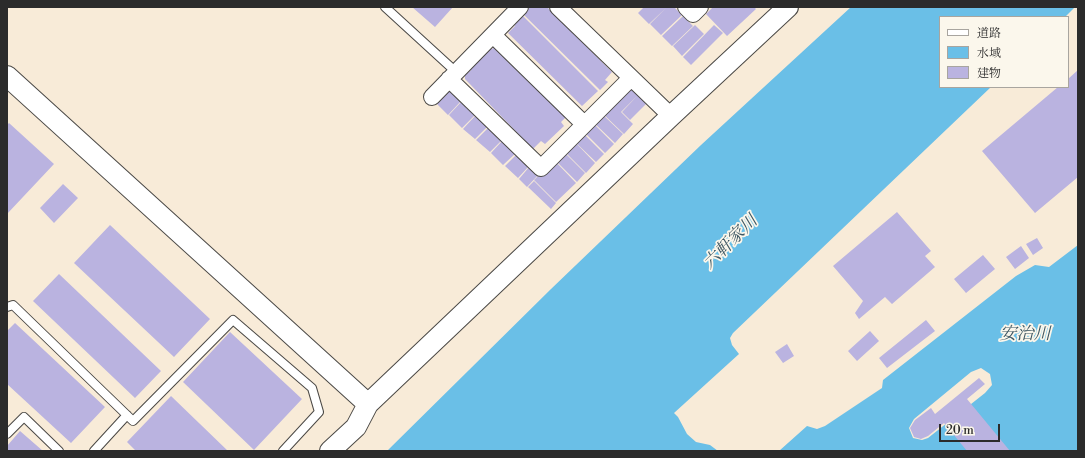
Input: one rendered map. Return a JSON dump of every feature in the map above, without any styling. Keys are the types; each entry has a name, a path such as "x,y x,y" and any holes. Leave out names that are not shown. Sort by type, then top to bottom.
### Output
{"street":[{"path":"432,97 520,7"},
{"path":"558,7 671,116"},
{"path":"686,7 693,14 700,7"},
{"path":"330,451 356,427 368,404 788,7"},
{"path":"493,35 584,124"},
{"path":"7,76 368,404"},
{"path":"453,76 540,168 631,78"}],"lane":[{"path":"385,7 453,76"},
{"path":"7,307 13,305 133,421 233,320 312,388 319,412 283,451"},
{"path":"99,449 127,415"},
{"path":"7,434 24,417 59,451"}],"water":[{"name":"六軒家川","path":"851,7 1075,7 1066,16 939,16 939,88 990,88 733,333 730,338 732,345 739,354 674,413 678,417 687,434 696,442 710,445 718,451 387,451 551,289 701,145"},
{"name":"安治川","path":"1078,245 1078,451 779,451 807,426 817,429 825,426 882,388 883,380 1016,276 1035,265 1049,267","holes":["981,368 990,374 992,385 985,393 928,438 922,440 913,438 909,428 914,419 971,372"]}],"building":[{"path":"412,7 453,7 435,27"},
{"path":"530,7 547,7 612,72 605,80 608,82 600,90 523,14"},
{"path":"644,7 674,7 682,15 661,35 650,24 666,8 649,24 638,13"},
{"path":"713,7 754,7 756,9 727,36 706,14"},
{"path":"522,15 598,91 582,106 508,33 515,26 513,24"},
{"path":"683,16 693,26 672,46 662,36"},
{"path":"695,25 704,34 682,56 673,46"},
{"path":"714,25 723,33 691,65 683,57"},
{"path":"495,46 567,116 561,122 564,126 545,144 541,141 533,149 465,79 465,75 471,70 469,68 490,47 492,49"},
{"path":"1078,70 1078,177 1035,213 982,151 1057,88 1069,88 1069,78"},
{"path":"628,85 638,95 621,112 633,124 624,134 601,112"},
{"path":"450,90 461,101 448,115 437,104"},
{"path":"638,95 646,104 630,120 622,112"},
{"path":"462,101 476,114 462,128 449,115"},
{"path":"601,113 623,134 615,143 592,121"},
{"path":"476,115 488,126 475,139 463,129"},
{"path":"592,122 614,144 605,153 583,131"},
{"path":"9,123 54,164 7,214 7,125"},
{"path":"489,127 502,140 490,152 476,140"},
{"path":"582,132 604,154 596,162 573,140"},
{"path":"503,140 516,153 503,165 491,153"},
{"path":"573,140 595,163 586,173 563,150"},
{"path":"563,151 585,173 577,182 554,159"},
{"path":"517,154 530,165 518,178 505,166"},
{"path":"554,160 576,183 556,202 534,180"},
{"path":"530,166 539,174 527,187 519,179"},
{"path":"534,181 556,203 551,209 528,187"},
{"path":"63,184 78,198 54,223 40,208"},
{"path":"897,212 931,251 925,256 935,267 892,304 885,297 859,319 855,313 863,301 833,266"},
{"path":"110,225 210,319 174,357 74,263"},
{"path":"1037,238 1043,248 1033,255 1026,244"},
{"path":"1021,246 1029,258 1015,269 1006,257"},
{"path":"983,255 995,269 966,293 954,279"},
{"path":"59,274 161,371 135,398 33,301"},
{"path":"926,320 935,331 887,368 879,358"},
{"path":"15,323 105,407 71,443 7,384 7,331"},
{"path":"870,331 879,341 857,361 848,351"},
{"path":"230,332 302,399 254,450 183,382"},
{"path":"787,344 794,356 783,363 775,352"},
{"path":"979,378 985,384 967,399 1010,451 967,451 944,423 928,436 921,439 914,437 910,428 915,420 931,408 935,414"},
{"path":"171,396 228,451 136,451 127,442"},
{"path":"20,431 43,451 7,451 7,446"}]}
